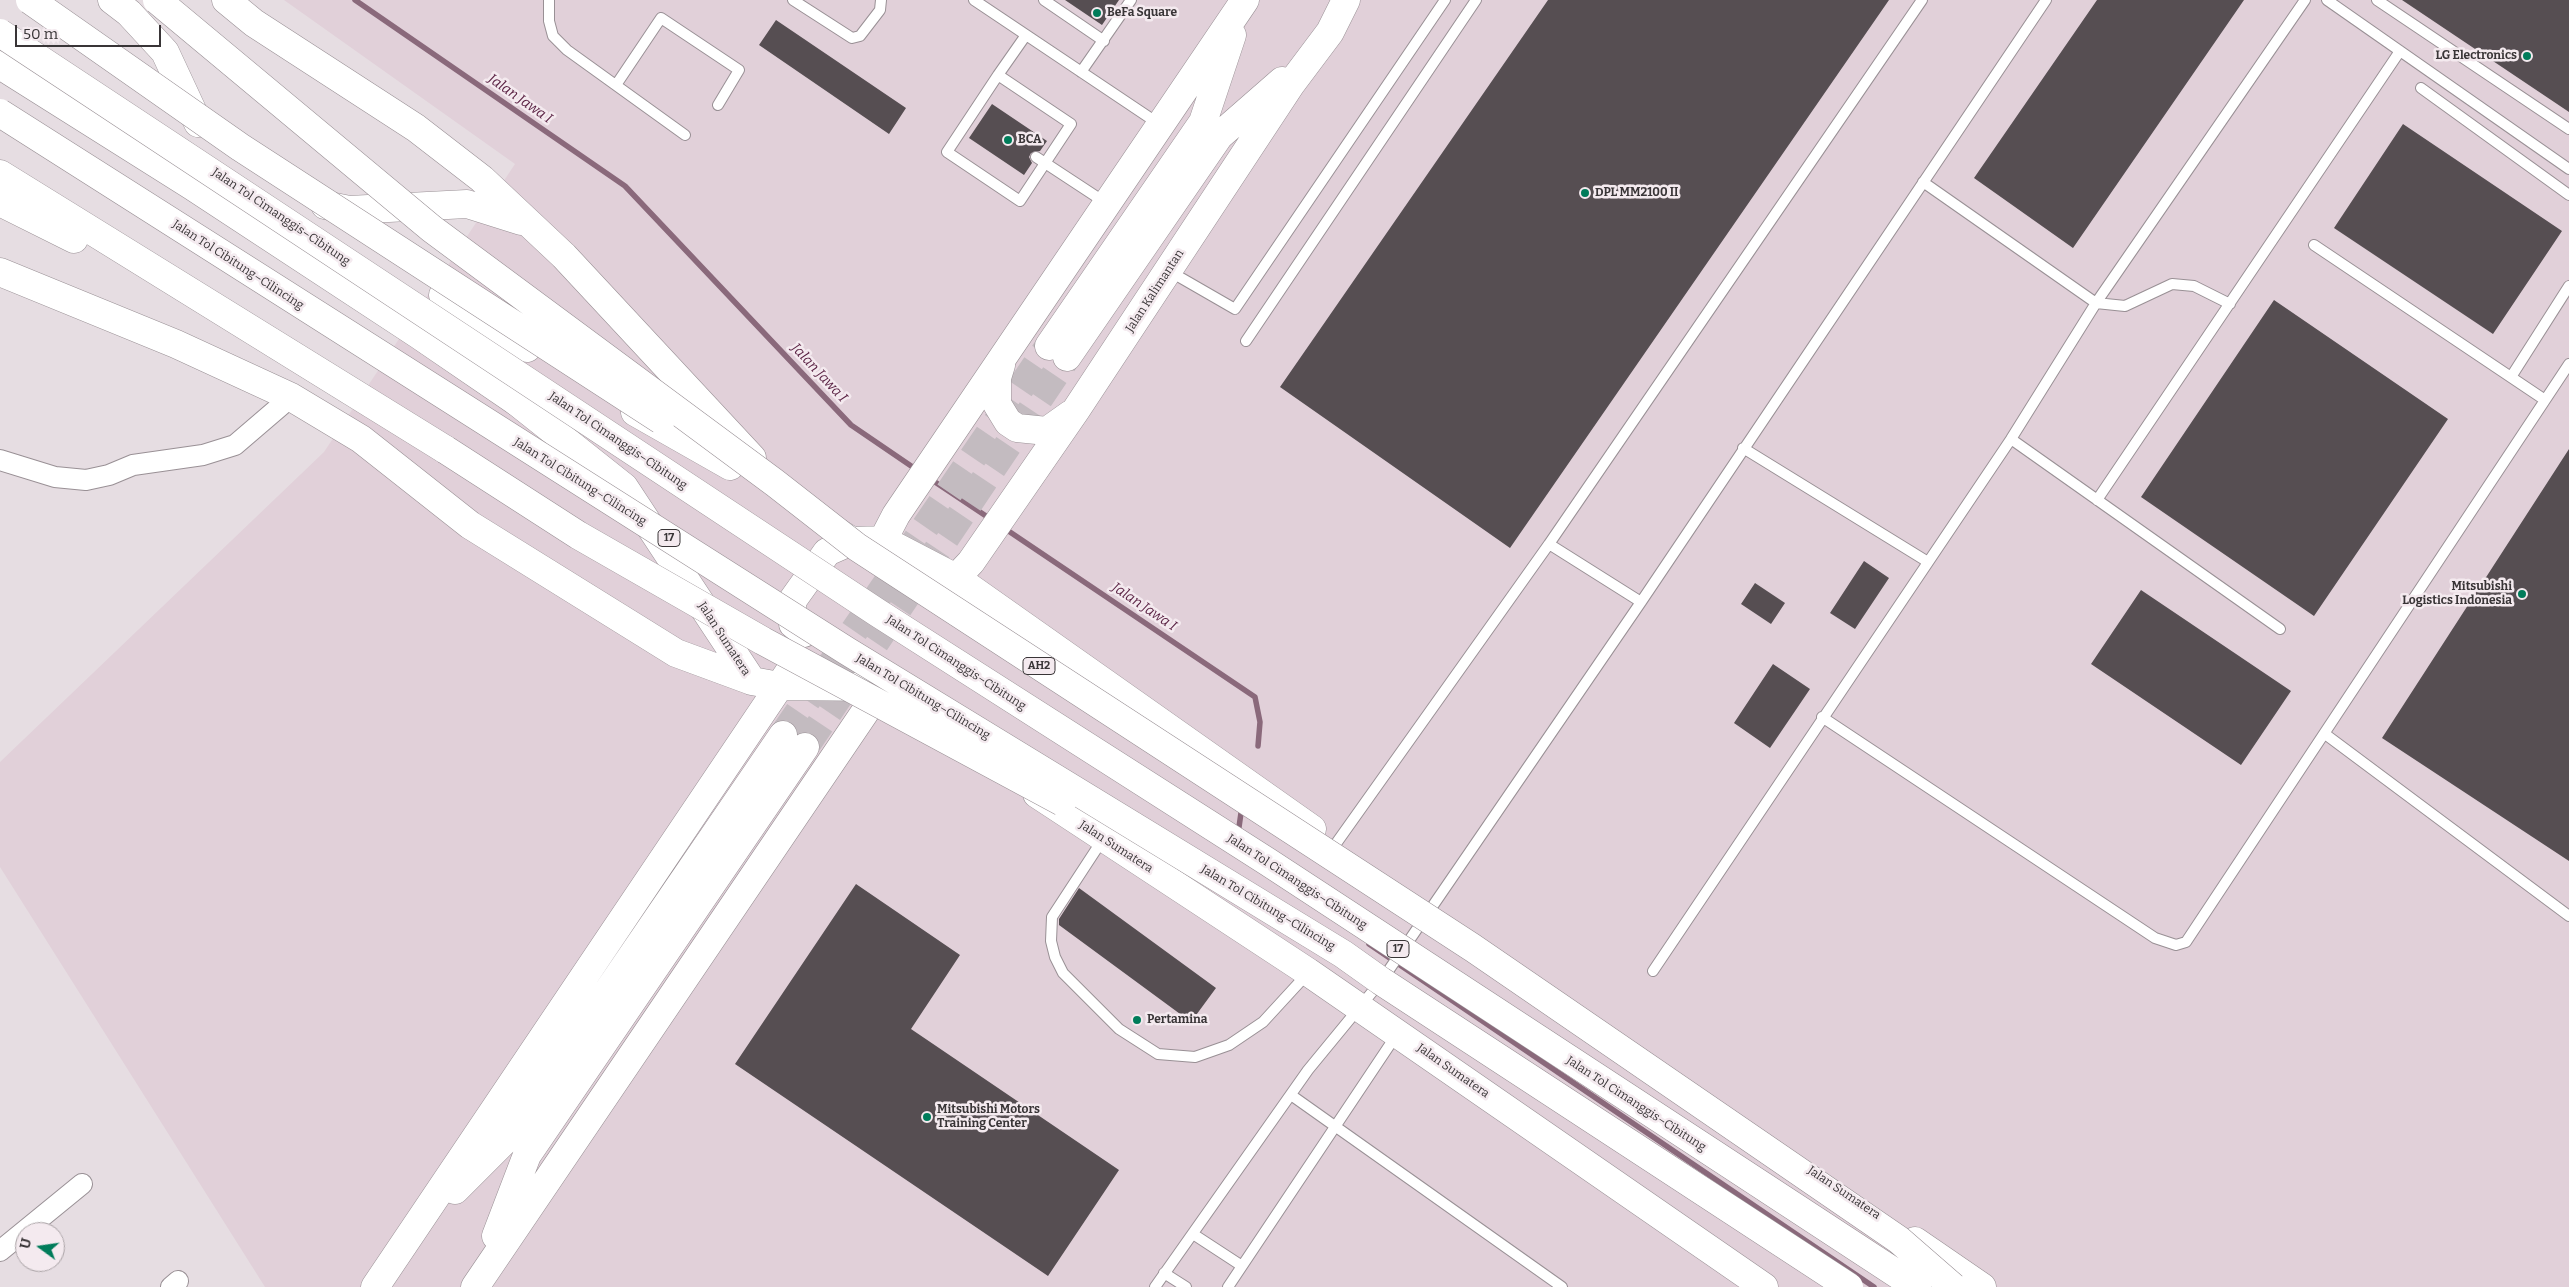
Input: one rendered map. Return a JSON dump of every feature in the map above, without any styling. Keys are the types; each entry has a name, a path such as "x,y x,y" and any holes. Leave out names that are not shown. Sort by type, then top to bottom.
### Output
{"main road":[{"path":"30,0 240,147 854,544"},
{"path":"112,0 128,13 166,52 202,132 299,199 491,326 730,466 854,544"},
{"name":"AH2","path":"157,0 432,229 854,544 1473,948 1899,1240 1953,1287"},
{"path":"226,0 254,23 416,128 482,179 564,256 674,371 767,474 826,525"},
{"name":"Jalan Kalimantan","path":"956,578 971,562 1076,410 1291,84 1330,32 1346,0"},
{"path":"1243,3 1203,122 1058,351 1218,136 1313,54"},
{"path":"883,540 910,495 1243,3"},
{"name":"Jalan Tol Cimanggis–Cibitung","path":"0,33 878,613 1268,862 1917,1287"},
{"name":"Jalan Sumatera","path":"0,66 74,110 419,334 517,402 624,487 752,681 779,686 882,687 1103,839 1308,972 1398,1033 1764,1287"},
{"name":"Jalan Tol Cibitung–Cilincing","path":"0,113 847,651 1343,954"},
{"path":"0,174 446,450 578,535 763,641 1343,954"},
{"path":"299,199 349,210 467,204 530,224"},
{"path":"0,202 240,323"},
{"path":"0,272 176,344 291,397 360,439 470,524 676,653 752,681"},
{"path":"1004,357 996,378 996,391 997,404 1008,422 1017,428 1047,431 1076,410"},
{"name":"Jalan Sumatera","path":"854,544 883,540 956,578 1428,910 1982,1287"},
{"path":"477,1283 882,687 802,632 792,602 827,552 854,544"},
{"path":"375,1287 779,686 802,632"},
{"path":"407,1239 508,1136 794,741 527,1155 477,1283"},
{"name":"17","path":"1343,954 1380,981 1849,1287"}],"street":[{"path":"0,460 55,477 86,480 109,475 132,465 203,454 235,445 291,397"},
{"path":"0,1251 82,1184"}],"lane":[{"path":"549,0 549,21 553,36 567,50 685,135"},
{"path":"794,0 848,36 856,38 860,36 880,10 881,0"},
{"path":"974,0 1160,125"},
{"path":"1044,0 1104,41"},
{"path":"1081,72 1131,0"},
{"path":"1168,270 1234,309 1445,0"},
{"path":"1246,341 1476,0"},
{"path":"1335,845 1549,544 1922,0"},
{"path":"1155,1287 1291,1095 1358,1006 1382,980 1640,602 2046,0"},
{"path":"1653,971 1822,717 2011,439 2096,303 2305,0"},
{"path":"2327,0 2569,169"},
{"path":"2376,0 2569,130"},
{"path":"616,85 661,18 739,70 718,106"},
{"path":"998,75 1071,124 1020,201 947,152 976,118 998,75 1026,34"},
{"path":"2097,500 2400,51"},
{"path":"2420,88 2569,195"},
{"path":"1036,157 1106,204"},
{"path":"1923,182 2096,303 2125,306 2172,284 2194,286 2230,304"},
{"path":"2314,245 2545,400"},
{"path":"2511,377 2569,286"},
{"path":"1822,717 2155,938 2176,945 2186,942 2569,364"},
{"path":"2011,439 2280,630"},
{"path":"1743,448 1928,562"},
{"path":"1549,544 1640,602"},
{"path":"2325,734 2569,916"},
{"path":"1103,839 1052,917 1051,941 1055,957 1063,973 1119,1029 1158,1054 1195,1057 1229,1045 1263,1022 1308,972"},
{"path":"1228,1287 1398,1033"},
{"path":"1291,1095 1562,1287"},
{"path":"1193,1234 1242,1266"},
{"path":"1164,1273 1186,1287"}],"shaded area":[{"path":"284,0 2569,0 2569,1287 265,1287 0,867 0,762 324,452 515,164"}],"building":[{"name":"BeFa Square","path":"1065,0 1119,0 1102,25"},
{"name":"DPL MM2100 II","path":"1548,0 1889,0 1510,548 1280,387"},
{"path":"2097,0 2244,0 2073,248 1974,178"},
{"name":"LG Electronics","path":"2402,0 2569,0 2569,112"},
{"path":"776,20 906,108 889,134 759,45"},
{"name":"BCA","path":"992,104 1047,141 1040,151 1031,153 1029,157 1032,163 1024,175 969,138"},
{"path":"2403,124 2562,231 2493,334 2334,228"},
{"path":"2274,300 2448,419 2314,616 2141,497"},
{"name":"Mitsubishi Logistics Indonesia","path":"2569,449 2569,861 2382,738"},
{"path":"1864,561 1889,578 1855,629 1830,613"},
{"path":"1755,583 1785,603 1771,624 1741,604"},
{"path":"2141,590 2291,691 2241,765 2091,664"},
{"path":"1773,664 1810,689 1770,748 1734,723"},
{"name":"Mitsubishi Motors Training Center","path":"856,884 960,955 911,1029 1119,1170 1048,1276 735,1064"},
{"path":"1079,888 1216,988 1191,1022 1059,925 1059,919"}],"waterway":[{"name":"Jalan Jawa I","path":"355,0 625,186 851,425 917,470"},
{"name":"Jalan Jawa I","path":"929,478 992,520"},
{"name":"Jalan Jawa I","path":"1004,528 1255,697 1260,722 1258,746"},
{"path":"1238,834 1242,806"},
{"path":"1369,944 1874,1287"}],"tunnel":[{"path":"783,735 1049,346"},
{"path":"805,747 1067,357"}],"place":[{"name":"BeFa Square","path":"1097,13"},
{"name":"LG Electronics","path":"2527,56"},
{"name":"BCA","path":"1008,140"},
{"name":"DPL MM2100 II","path":"1585,193"},
{"name":"Mitsubishi Logistics Indonesia","path":"2522,594"},
{"name":"Pertamina","path":"1137,1020"},
{"name":"Mitsubishi Motors Training Center","path":"927,1117"}]}
